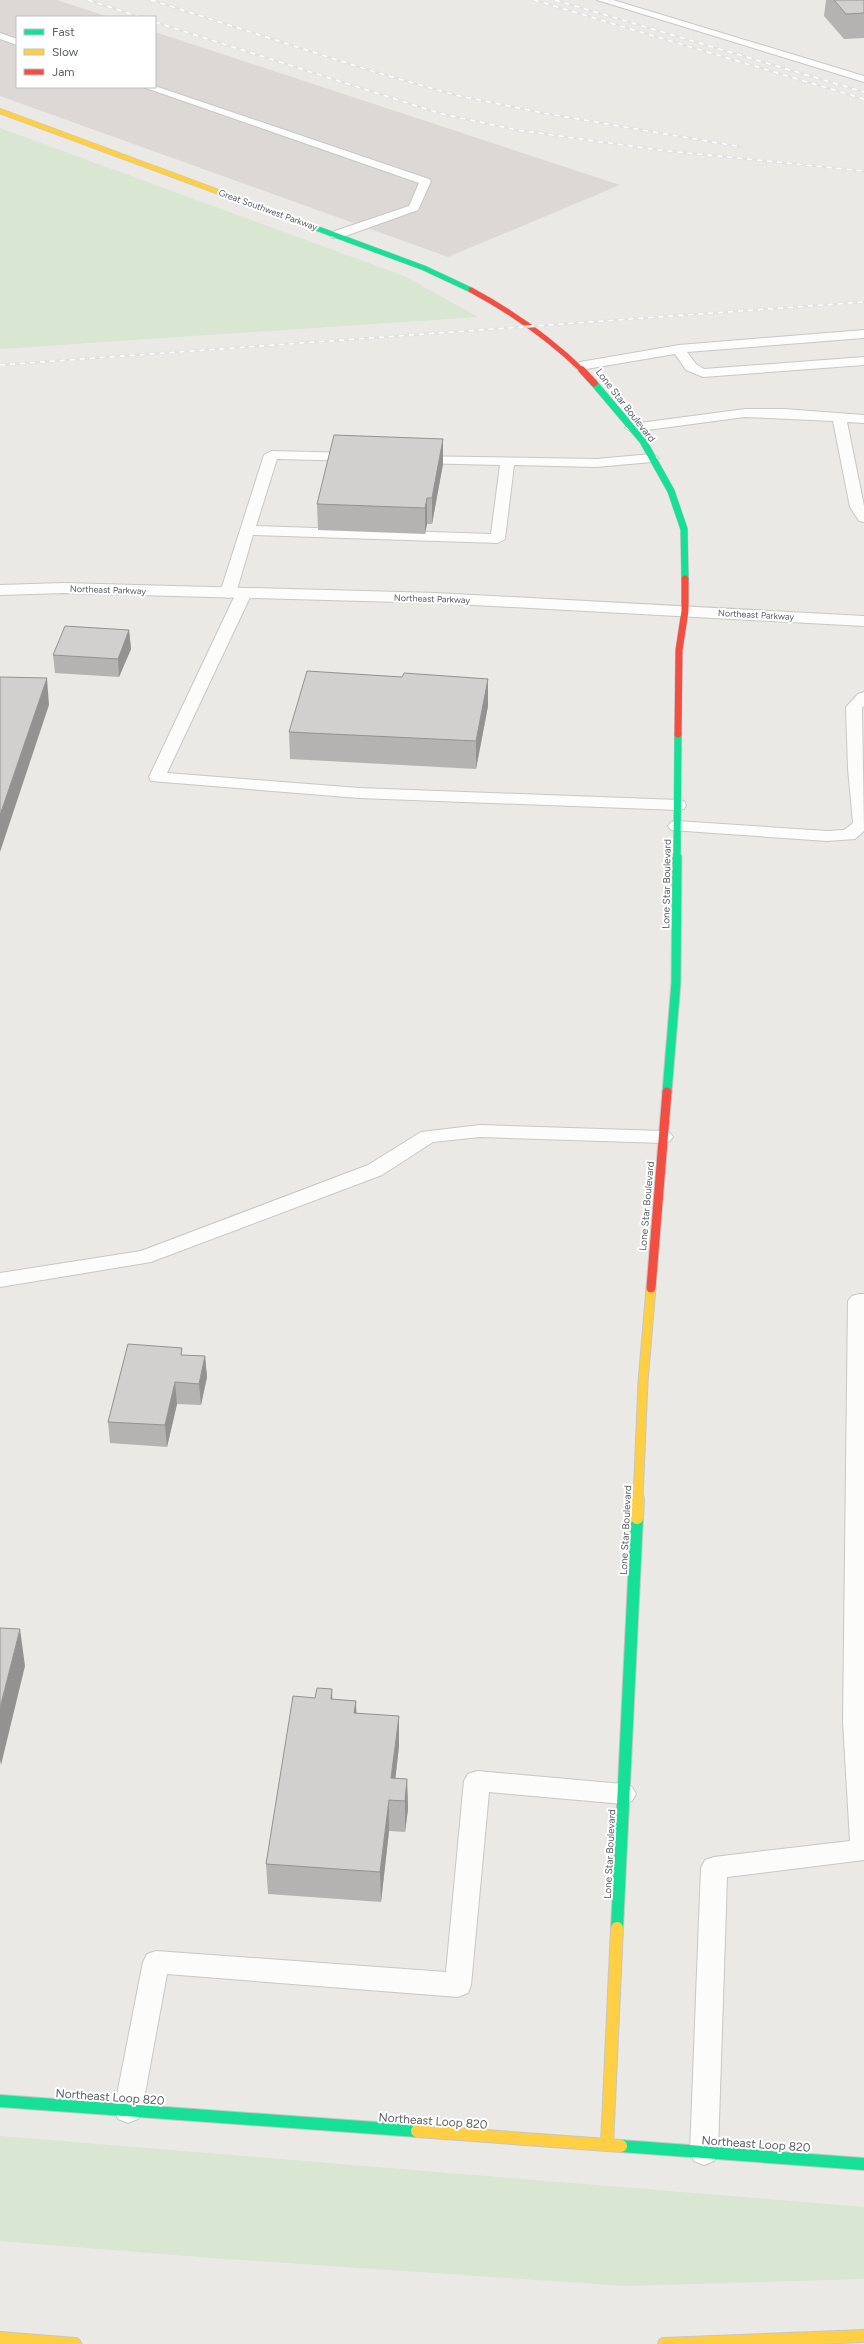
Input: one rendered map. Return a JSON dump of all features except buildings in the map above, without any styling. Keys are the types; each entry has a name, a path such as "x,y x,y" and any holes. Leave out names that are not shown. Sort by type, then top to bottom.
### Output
{"main road":[{"name":"Great Southwest Parkway","path":"0,111 424,268 497,303 529,327"},
{"name":"Lone Star Boulevard","path":"529,327 580,366 632,428 652,458 671,491 684,529 685,611 679,650 676,983 643,1382 606,2145"},
{"name":"Northeast Loop 820","path":"0,2101 864,2164"},
{"path":"664,2344 864,2336"},
{"path":"0,2338 75,2344"}],"street":[{"name":"Northeast Parkway","path":"0,590 64,588 436,598 864,622"}],"lane":[{"path":"602,0 864,79"},
{"path":"0,36 16,42"},
{"path":"151,88 425,181 414,208 336,236"},
{"path":"580,366 679,349 864,334"},
{"path":"679,349 689,366 694,371 703,373 864,361"},
{"path":"632,428 745,413 784,413 864,419"},
{"path":"839,418 857,507 864,518"},
{"path":"373,458 271,455 248,530 236,593 157,777 358,793 678,805"},
{"path":"405,458 596,463 652,458"},
{"path":"248,530 498,539 508,461"},
{"path":"677,826 827,836 849,835 862,824 856,768 854,707 864,697"},
{"path":"0,1280 144,1257 375,1170 428,1136 480,1131 663,1137"},
{"path":"704,2152 714,1868 863,1850 855,1722 859,1301 864,1301"},
{"path":"128,2110 156,1962 458,1986 477,1781 623,1794"}],"shaded area":[{"path":"0,0 57,0 106,16 16,16 16,88 156,88 156,32 620,185 448,257 0,96"}],"green space":[{"path":"0,128 404,276 478,317 0,349"},
{"path":"0,2136 864,2207 864,2279 624,2286 212,2258 0,2241"}],"railway":[{"path":"88,0 137,16"},
{"path":"151,0 375,72 455,95 543,113 742,147"},
{"path":"534,0 864,99"},
{"path":"555,0 864,92"},
{"path":"156,22 442,114 517,130 659,150 864,171"},
{"path":"0,365 864,302"}],"traffic: fast":[{"path":"224,194 424,268 471,290"},
{"path":"594,383 643,441 671,491 684,529 685,579"},
{"path":"667,1092 676,983 678,734"},
{"path":"617,1928 637,1518"},
{"path":"0,2101 417,2131"},
{"path":"621,2146 864,2164"}],"traffic: slow":[{"path":"0,111 224,194"},
{"path":"637,1518 643,1382 651,1288"},
{"path":"607,2145 617,1928"},
{"path":"417,2131 621,2146"},
{"path":"664,2344 864,2336"},
{"path":"0,2338 75,2344"}],"traffic: jam":[{"path":"471,290 503,308 537,331 568,357 594,383"},
{"path":"678,734 679,650 685,611 685,579"},
{"path":"651,1288 667,1092"}]}
